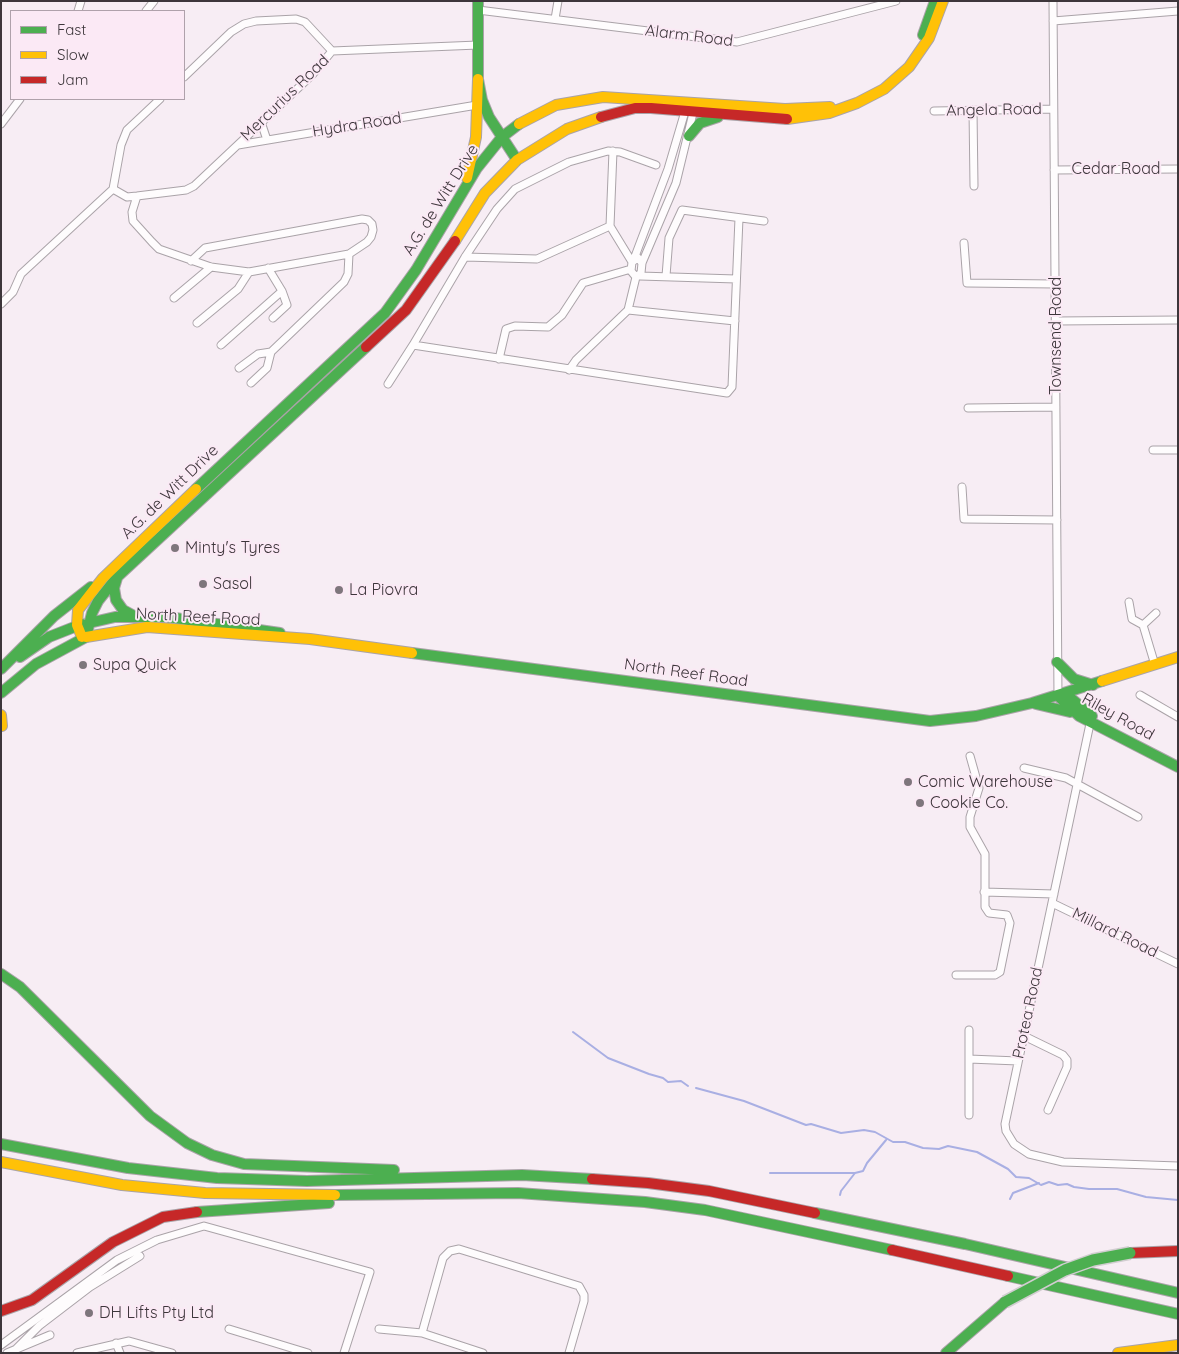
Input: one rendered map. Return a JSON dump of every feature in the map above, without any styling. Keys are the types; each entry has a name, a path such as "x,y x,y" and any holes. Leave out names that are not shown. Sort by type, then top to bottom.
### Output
{"main road":[{"name":"A.G. de Witt Drive","path":"83,624 78,610 103,578 274,430 359,347 406,310 423,288 485,193 517,160 567,129 604,115 642,108 690,107 809,110 840,104 857,98 880,86 905,64 926,30 935,1"},
{"name":"A.G. de Witt Drive","path":"359,347 401,293 462,190 490,150 502,137 524,120 556,105 573,101 616,97 741,116 797,119 829,113 871,97 898,78 921,52 936,24 944,1"},
{"path":"462,190 474,148 478,79 478,6"},
{"path":"478,79 485,110 517,160"},
{"path":"688,136 695,127 706,119 741,116"},
{"name":"A.G. de Witt Drive","path":"83,624 117,577 176,515"},
{"path":"117,577 114,588 116,600 123,610 134,616"},
{"path":"1,670 54,616 103,578"},
{"name":"North Reef Road","path":"1,670 49,638 83,624 115,617 168,617 248,627 308,639"},
{"path":"1,693 36,664 84,637 83,624"},
{"name":"North Reef Road","path":"84,637 146,627 308,639 930,721 976,716 1032,703 1178,657"},
{"path":"1058,667 1074,679 1092,685"},
{"name":"Riley Road","path":"1062,695 1066,706 1079,716 1091,719"},
{"name":"Riley Road","path":"1062,695 1091,719 1178,767"},
{"path":"1032,703 1054,706 1079,716"},
{"path":"1,715 2,726"},
{"path":"1,976 13,981 150,1116 187,1143 212,1155 244,1164 582,1178 648,1183 710,1192 965,1244 1178,1293"},
{"path":"1,1144 128,1168 217,1178 307,1181 474,1175"},
{"path":"1,1162 122,1185 205,1193 294,1196 444,1194 583,1196 705,1210 1178,1314"},
{"path":"1,1311 32,1300 113,1242 163,1217 187,1213 444,1194"},
{"path":"946,1353 1005,1302 1065,1270 1093,1260 1130,1254 1178,1251"},
{"path":"1118,1353 1178,1345"}],"street":[{"path":"555,19 558,1"},
{"name":"Alarm Road","path":"478,6 555,19 737,42 896,1"},
{"name":"Townsend Road","path":"1053,1 1058,667 1062,695"},
{"path":"1053,21 1178,11"},
{"path":"185,76 231,32 244,24 256,21 296,19 305,22 332,51"},
{"name":"Mercurius Road","path":"113,189 127,197 186,190 313,74 332,51 478,45"},
{"path":"1,124 19,100"},
{"path":"1,304 14,292 21,274 113,189 121,145 127,130 159,100"},
{"name":"Hydra Road","path":"236,146 477,105"},
{"path":"569,370 573,362 628,310 642,263 676,183 688,136 690,107"},
{"path":"690,107 633,263 632,274 638,276 736,279"},
{"name":"Angela Road","path":"934,111 1053,109"},
{"path":"973,110 974,186"},
{"path":"261,122 268,140"},
{"path":"613,151 610,226 633,263"},
{"path":"388,384 465,257 497,209 515,189 575,159 599,152 613,151 656,165"},
{"name":"Cedar Road","path":"1054,170 1178,169"},
{"path":"136,196 131,216 137,226 159,248 191,261 211,267 249,272 349,254 367,242 373,230 372,224 368,220 362,219 205,248 191,261"},
{"path":"666,276 669,238 682,210 764,220"},
{"path":"413,345 726,393 732,387 739,218"},
{"path":"465,257 537,259 610,226"},
{"path":"646,226 656,230"},
{"path":"964,243 966,283 1055,284"},
{"path":"251,384 267,368 271,352 344,282 348,274 349,254"},
{"path":"499,359 506,328 515,326 548,327 562,315 583,283 633,263 638,258 642,263"},
{"path":"174,298 211,267"},
{"path":"268,268 282,291 287,305 273,318"},
{"path":"197,323 238,288 249,272"},
{"path":"221,345 282,291"},
{"path":"628,310 735,321"},
{"path":"1056,321 1178,320"},
{"path":"239,368 258,354 271,352"},
{"path":"968,408 1056,407"},
{"path":"1153,450 1178,450"},
{"path":"962,488 964,519 1057,520"},
{"path":"1129,602 1132,619 1143,625 1155,665"},
{"path":"1143,625 1156,613"},
{"path":"1140,696 1178,717"},
{"name":"Protea Road","path":"1091,719 1004,1124 1010,1139 1020,1149 1029,1154 1063,1162 1178,1166"},
{"path":"956,975 994,975 1002,969 1010,918 1003,914 989,913 985,907 986,854 970,827 970,817 979,788 970,756"},
{"path":"1024,768 1066,778 1138,817"},
{"path":"984,892 1054,894"},
{"name":"Millard Road","path":"1052,902 1178,964"},
{"path":"969,1030 969,1114"},
{"path":"1024,1036 1063,1054 1067,1060 1067,1067 1048,1110"},
{"path":"969,1058 1018,1061"},
{"path":"1,1345 117,1260 157,1240 204,1226 370,1272 344,1353"},
{"path":"422,1334 443,1258 454,1250 459,1249 576,1285 582,1291 584,1300 569,1353"},
{"path":"16,1349 39,1326 90,1287 140,1256"},
{"path":"229,1328 308,1353"},
{"path":"379,1329 422,1334 483,1353"},
{"path":"7,1353 50,1335"},
{"path":"76,1353 116,1343 138,1342 172,1353"},
{"path":"116,1343 120,1353"}],"waterway":[{"path":"573,1032 608,1058 663,1078 668,1082 681,1081 688,1086"},
{"path":"696,1088 744,1101 806,1125 811,1124 841,1133 864,1130 875,1132 893,1142 905,1142 923,1148 939,1149 948,1146 977,1152 1008,1169 1016,1177 1029,1178 1041,1185 1049,1182 1089,1189 1117,1189 1146,1197 1178,1200"},
{"path":"770,1173 855,1173 863,1171 867,1163 886,1140"},
{"path":"840,1195 855,1173"},
{"path":"1010,1199 1013,1193 1039,1183"}],"traffic: fast":[{"path":"478,1 478,79 482,100 489,117 517,160"},
{"path":"923,35 935,1"},
{"path":"689,136 700,123 718,117"},
{"path":"196,489 385,313 416,270 477,168 502,137 519,124"},
{"path":"1,693 36,664 86,637 92,613 98,601 117,577 366,347"},
{"path":"117,578 114,588 116,600 123,610 134,616"},
{"path":"1,669 54,616 91,587"},
{"path":"89,623 115,617 168,617 280,633"},
{"path":"20,657 49,637 82,624"},
{"path":"412,653 930,721 976,716 1032,703 1102,681"},
{"path":"1057,662 1074,679 1093,685"},
{"path":"1066,694 1092,716"},
{"path":"1058,696 1079,716 1178,767"},
{"path":"1036,704 1070,712"},
{"path":"1,974 20,987 150,1116 187,1143 212,1155 244,1164 394,1170"},
{"path":"1,1144 128,1168 217,1178 307,1181 522,1175 592,1179"},
{"path":"335,1195 518,1193 645,1202 705,1210 892,1250"},
{"path":"197,1212 329,1203"},
{"path":"815,1213 965,1244 1178,1293"},
{"path":"1005,1302 1065,1270 1093,1260 1130,1253"},
{"path":"1008,1276 1178,1314"},
{"path":"946,1353 1005,1302"}],"traffic: slow":[{"path":"787,119 829,113 857,103 884,89 909,67 929,38 943,1"},
{"path":"467,178 476,137 478,79"},
{"path":"519,124 556,105 603,97 785,109 830,107"},
{"path":"455,241 485,193 517,160 567,129 601,117"},
{"path":"82,637 77,625 78,610 103,578 196,489"},
{"path":"86,637 147,627 310,639 412,653"},
{"path":"1102,681 1178,657"},
{"path":"1,715 2,726"},
{"path":"1,1162 122,1185 205,1193 335,1195"},
{"path":"1118,1353 1178,1345"}],"traffic: jam":[{"path":"601,117 635,108 651,108 787,119"},
{"path":"366,347 406,310 455,241"},
{"path":"592,1179 648,1183 709,1191 815,1213"},
{"path":"1,1311 32,1300 113,1242 163,1217 197,1212"},
{"path":"892,1250 1008,1276"},
{"path":"1130,1253 1178,1251"}],"place":[{"name":"Minty's Tyres","path":"175,548"},
{"name":"Sasol","path":"203,584"},
{"name":"La Piovra","path":"339,590"},
{"name":"Supa Quick","path":"83,665"},
{"name":"Comic Warehouse","path":"908,782"},
{"name":"Cookie Co.","path":"920,803"},
{"name":"DH Lifts Pty Ltd","path":"89,1313"}]}
